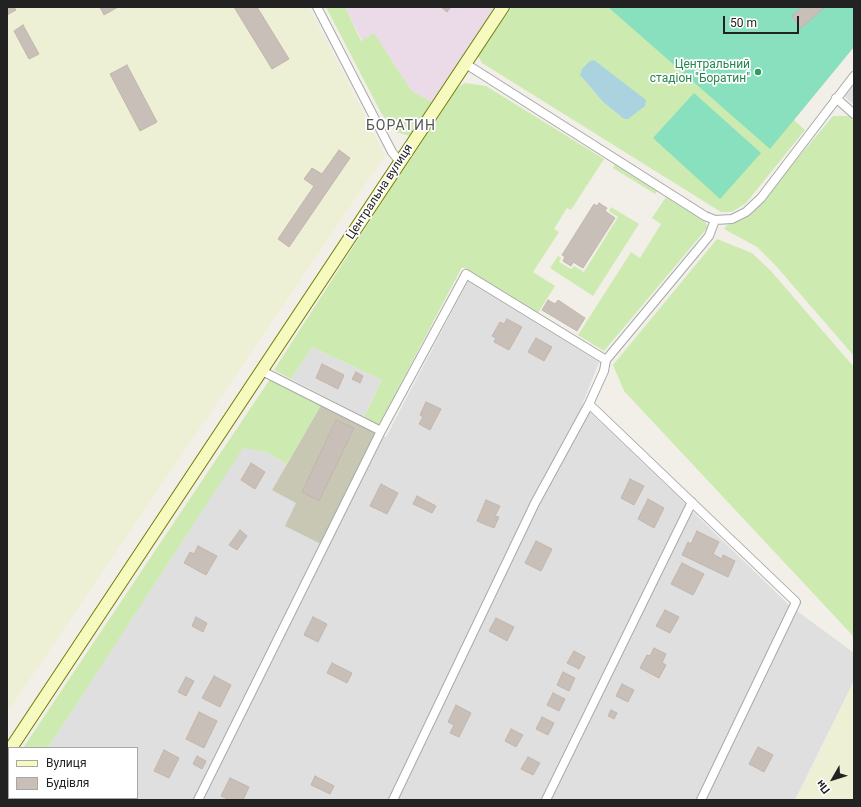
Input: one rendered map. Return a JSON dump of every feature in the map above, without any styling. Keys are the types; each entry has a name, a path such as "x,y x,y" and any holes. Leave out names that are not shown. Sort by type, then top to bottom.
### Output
{"street":[{"path":"317,7 392,152 400,162"},
{"name":"Центральна вулиця","path":"12,747 504,7"},
{"path":"466,64 705,216 715,220 732,219 746,212 761,198 854,76"},
{"path":"836,98 854,114"},
{"path":"393,800 535,503 589,404 604,371 606,360 709,236 715,220"},
{"path":"198,800 381,432 466,274 606,360"},
{"path":"262,371 381,432"},
{"path":"589,404 796,602 700,800"},
{"path":"546,800 692,502"}],"shaded area":[{"path":"7,7 309,7 385,155 7,713"},
{"path":"345,7 496,7 432,102 412,91 374,33 362,41"},
{"path":"854,84 854,105 844,96"},
{"path":"468,281 599,362 582,405 686,504 541,800 14,800 138,799 138,747 49,747 243,447 266,452 287,464 272,490 376,433 386,437"},
{"path":"312,347 382,380 364,417 291,379"},
{"path":"321,405 376,433 321,544 285,526 296,503 272,490"},
{"path":"692,511 789,605 854,653 854,681 795,800 551,800"},
{"path":"854,681 854,800 795,800 812,767"}],"green space":[{"path":"326,7 345,7 361,41 374,33 412,91 432,102 410,136 396,132 381,113"},
{"path":"512,7 638,7 842,61 794,120 805,130 746,203 732,212 721,212 482,63 478,56","holes":["580,75 624,119 603,102"]},
{"name":"Центральний стадіон \"Боратин\"","path":"608,7 854,7 854,47 770,149"},
{"path":"465,83 486,86 604,159 571,210 567,208 554,229 559,232 533,272 555,286 538,313 462,267 379,425 364,417 382,380 312,347 291,379 274,370 457,88"},
{"path":"694,93 761,153 720,199 653,138"},
{"path":"833,116 849,116 854,121 854,356 776,266 757,247 724,229 727,225 740,221 752,213"},
{"path":"615,164 657,191 655,194 613,168"},
{"path":"666,197 705,222 708,227 604,351 578,335 631,252 640,258 661,224 652,218"},
{"path":"611,207 639,224 593,296 550,268 558,256 561,258 559,262 571,269 574,266 584,272 618,217 609,211"},
{"path":"717,239 752,253 771,271 854,367 854,637 624,391 613,365"},
{"path":"270,379 321,405 287,464 266,452 243,448 49,747 24,747"},
{"path":"8,772 8,799 14,800 7,800"}],"water":[{"path":"594,60 646,100 645,106 628,119 624,119 603,102 580,75 582,69 590,61"}],"building":[{"path":"7,7 14,7 16,10 7,15"},
{"path":"100,7 118,7 104,15"},
{"path":"234,7 257,7 289,59 272,69"},
{"path":"441,7 451,7 447,12"},
{"path":"802,7 825,7 801,28 792,16"},
{"path":"23,25 39,54 29,59 14,31"},
{"path":"127,65 157,122 140,131 110,74"},
{"path":"339,150 350,158 289,247 278,239 314,186 304,179 312,168 322,174"},
{"path":"599,203 607,208 605,211 615,218 583,268 573,262 571,266 563,261 565,257 562,255 594,204 597,206"},
{"path":"548,300 555,304 558,300 585,318 577,331 542,310"},
{"path":"507,319 522,327 509,350 494,342 496,338 492,336 500,322 504,324"},
{"path":"536,338 552,347 544,361 528,352"},
{"path":"322,364 344,375 338,389 316,378"},
{"path":"356,372 363,376 360,383 352,379"},
{"path":"426,402 441,409 430,430 419,424 423,417 420,415"},
{"path":"336,420 354,428 319,501 302,492"},
{"path":"251,463 265,472 255,489 241,480"},
{"path":"630,479 644,486 634,505 621,498"},
{"path":"381,484 398,493 387,514 370,506"},
{"path":"417,496 436,506 432,513 413,504"},
{"path":"648,499 664,508 654,528 638,519"},
{"path":"486,500 500,506 495,516 499,517 494,528 477,521"},
{"path":"240,530 247,536 237,550 229,545"},
{"path":"697,531 719,542 713,554 722,559 723,555 735,561 728,577 682,555 688,542 691,544"},
{"path":"536,541 552,549 541,571 525,563"},
{"path":"198,546 217,556 206,575 184,563 190,552 194,554"},
{"path":"682,563 704,574 693,595 671,584"},
{"path":"665,610 679,617 670,633 656,626"},
{"path":"196,617 207,623 203,632 192,626"},
{"path":"313,617 327,624 318,642 304,635"},
{"path":"496,618 514,627 507,641 489,631"},
{"path":"654,648 666,654 662,663 666,665 659,678 640,668 647,655 650,656"},
{"path":"574,651 585,657 579,669 567,663"},
{"path":"332,663 352,673 347,683 327,673"},
{"path":"563,672 575,678 569,691 557,685"},
{"path":"214,676 231,685 220,707 202,698"},
{"path":"186,677 194,681 186,696 178,692"},
{"path":"622,684 634,690 628,702 616,696"},
{"path":"553,693 565,699 559,711 547,705"},
{"path":"456,705 471,713 459,737 450,733 454,725 448,722"},
{"path":"611,710 617,713 614,719 608,716"},
{"path":"199,712 217,721 204,748 186,739"},
{"path":"542,717 554,723 548,735 536,729"},
{"path":"511,729 523,735 516,747 505,741"},
{"path":"758,747 773,755 764,772 749,764"},
{"path":"164,750 179,758 169,778 154,771"},
{"path":"197,756 206,761 202,769 193,764"},
{"path":"528,757 540,763 533,775 521,769"},
{"path":"315,776 334,786 330,794 311,785"},
{"path":"230,778 249,787 243,800 230,800 221,796"}],"place":[{"name":"Центральний стадіон \"Боратин\"","path":"758,72"}],"district":[{"name":"БОРАТИН","path":"401,126"}]}
